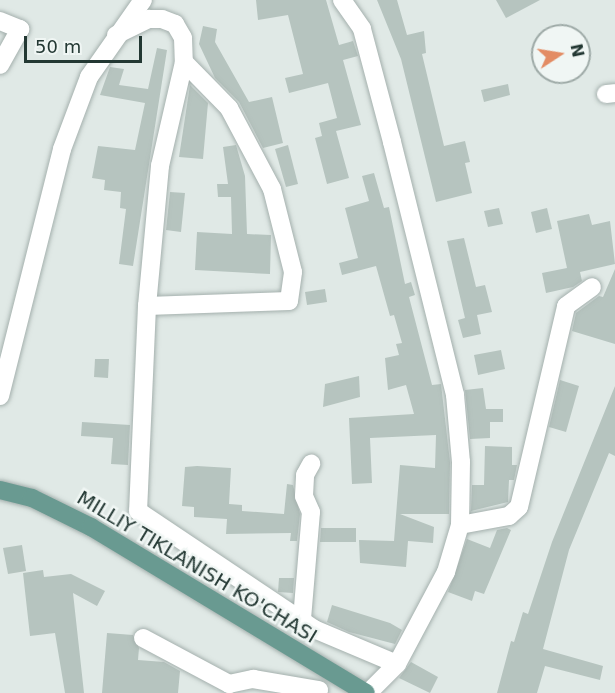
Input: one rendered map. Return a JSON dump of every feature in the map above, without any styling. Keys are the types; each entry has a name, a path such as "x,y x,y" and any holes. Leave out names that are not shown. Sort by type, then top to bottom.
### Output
{"main road":[{"name":"MILLIY TIKLANISH KO'CHASI","path":"0,490 32,498 91,527 367,693"}],"lane":[{"path":"0,396 62,148 89,77 116,35 143,0"},
{"path":"342,0 362,29 455,395 461,462 460,525 447,572 397,664 367,693"},
{"path":"116,35 149,19 162,19 175,24 183,38 184,62 160,166 147,306 138,511 314,629 397,664"},
{"path":"0,21 20,29 0,65"},
{"path":"147,306 289,301 293,272 272,189 229,108 184,62"},
{"path":"460,525 509,516 519,507 566,306 592,287"},
{"path":"302,619 311,512 304,496 305,475 311,464"},
{"path":"142,638 229,684 253,679 318,692 325,668"}],"building":[{"path":"256,0 326,0 339,45 353,41 358,56 343,60 361,125 336,131 349,178 327,184 315,138 322,136 319,123 337,118 328,83 289,93 285,78 303,74 288,15 258,20"},
{"path":"377,0 397,0 407,35 424,31 426,53 422,54 444,146 465,141 470,162 465,163 472,193 436,202 401,59"},
{"path":"496,0 540,0 506,18"},
{"path":"203,26 217,29 215,42 249,102 272,97 283,143 263,148 239,102 215,78 199,44"},
{"path":"157,48 167,50 133,266 119,264 126,209 120,208 121,192 104,190 105,180 92,178 98,146 135,150 145,103 100,95 110,67 124,69 119,85 148,89"},
{"path":"508,84 510,95 484,102 481,90"},
{"path":"190,85 208,103 203,159 179,157"},
{"path":"236,145 245,176 247,234 271,235 270,274 195,270 197,232 232,234 231,197 218,197 217,184 228,184 223,147"},
{"path":"288,145 298,184 286,187 275,149"},
{"path":"374,173 384,208 389,207 405,284 411,282 415,295 409,297 432,385 441,384 450,462 449,514 400,514 434,527 433,543 408,541 406,567 360,563 359,540 394,541 400,465 435,468 436,435 370,438 372,483 352,484 349,418 414,414 406,385 388,390 385,358 399,355 396,344 402,343 394,315 390,316 376,266 342,275 339,263 358,258 345,208 369,201 362,176"},
{"path":"170,192 185,193 181,232 166,230"},
{"path":"499,208 503,224 488,227 484,211"},
{"path":"547,208 552,229 536,233 531,212"},
{"path":"589,214 592,225 610,221 615,264 580,272 582,281 573,287 546,293 542,273 567,268 557,221"},
{"path":"464,238 476,287 485,285 492,312 477,315 481,334 463,338 458,320 465,318 447,241"},
{"path":"615,269 615,344 572,331 576,313 599,296 603,297"},
{"path":"325,289 327,302 307,305 305,292"},
{"path":"501,350 505,369 478,375 474,355"},
{"path":"95,359 109,359 108,378 94,377"},
{"path":"359,376 360,397 323,407 325,384"},
{"path":"560,380 579,386 566,432 549,427"},
{"path":"615,386 615,456 609,453 569,550 543,649 603,666 600,680 545,666 537,693 497,693 511,641 514,642 523,612 528,614 552,542"},
{"path":"483,388 486,409 503,409 503,422 490,422 490,438 470,439 465,390"},
{"path":"82,422 130,425 128,465 111,464 113,438 81,436"},
{"path":"485,446 512,447 512,465 517,465 514,480 509,480 508,502 471,511 472,485 484,485"},
{"path":"185,467 231,468 229,504 242,505 242,511 284,514 287,484 293,485 300,514 297,541 290,541 291,533 226,534 227,519 194,517 194,507 182,506"},
{"path":"321,528 356,528 356,542 320,542"},
{"path":"507,528 511,530 484,594 475,591 472,601 448,592 467,539 490,548 497,530"},
{"path":"22,545 26,571 8,574 3,548"},
{"path":"43,570 44,577 71,574 105,591 97,606 73,593 84,693 65,693 55,633 30,636 23,573"},
{"path":"279,578 294,578 293,593 278,592"},
{"path":"332,605 390,623 402,630 395,644 349,632 327,622"},
{"path":"107,633 133,635 139,648 138,660 164,662 180,671 178,693 102,693"},
{"path":"411,662 438,677 430,693 399,678"}]}
